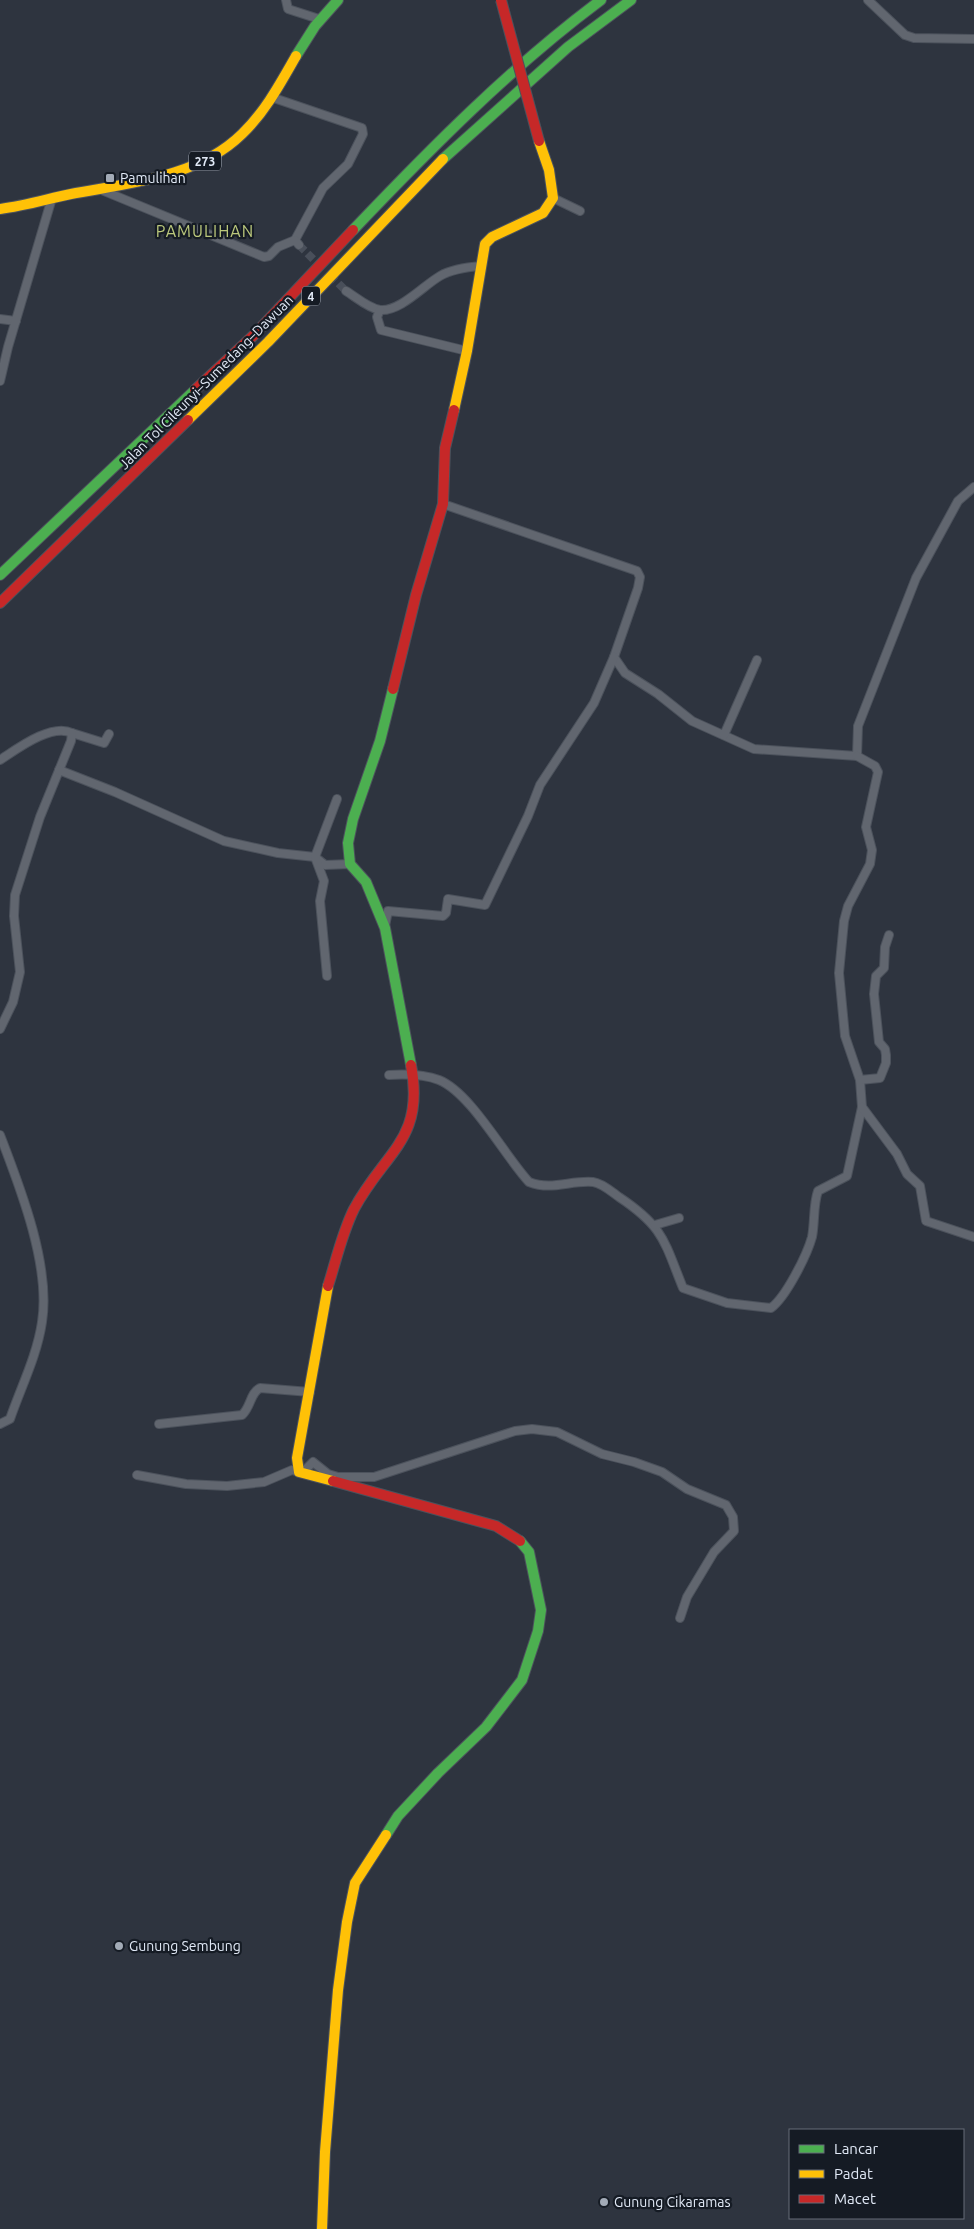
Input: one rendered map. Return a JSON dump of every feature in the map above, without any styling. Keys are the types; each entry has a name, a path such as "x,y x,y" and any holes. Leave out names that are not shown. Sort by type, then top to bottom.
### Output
{"main road":[{"name":"273","path":"0,209 150,179 201,163 241,136 259,115 319,19 338,0"},
{"path":"322,2229 325,2152 338,1990 355,1883 398,1816 438,1773 486,1727 522,1680 538,1631 541,1610 529,1552 517,1538 496,1526 299,1472 297,1458 326,1292 354,1210 367,1189 396,1151 413,1116 416,1087 385,928 366,882 350,864 348,843 353,819 380,741 416,594 443,504 445,448 467,352 486,244 492,237 542,213 553,198 550,170 540,141 501,0"},
{"name":"Jalan Tol Cileunyi–Sumedang–Dawuan","path":"0,575 253,336 425,154 554,35 601,0"},
{"name":"Jalan Tol Cileunyi–Sumedang–Dawuan","path":"0,603 268,342 440,162 568,47 631,0"}],"street":[{"path":"286,0 288,9 319,19"},
{"path":"868,0 905,35 914,38 970,38 974,40"},
{"path":"98,189 264,257 269,256 278,247 297,243 323,188 348,164 363,134 362,128 271,97"},
{"path":"0,381 52,198"},
{"path":"553,198 580,211"},
{"path":"346,291 380,310 387,309 410,298 440,276 466,268 482,266"},
{"path":"380,310 378,317 381,330 467,352"},
{"path":"0,319 16,320"},
{"path":"857,756 858,726 916,578 958,500 974,487"},
{"path":"385,928 388,911 443,916 448,899 485,905 528,816 540,785 594,704 614,657 640,577 637,571 443,504"},
{"path":"390,1075 413,1074 440,1080 459,1092 528,1182 538,1186 564,1186 593,1182 601,1185 638,1209 655,1225 673,1259 683,1288 727,1303 772,1308 805,1255 812,1237 818,1191 846,1176 862,1107 860,1080 845,1036 839,973 844,921 848,906 870,864 872,850 866,827 869,807 878,777 875,766 857,756 754,749 692,721 658,694 638,684 625,673 614,657"},
{"path":"724,735 757,660"},
{"path":"0,760 41,736 64,731 104,743 109,734"},
{"path":"0,1029 13,1002 20,972 14,916 15,894 40,817 71,740 72,733"},
{"path":"59,770 115,792 224,841 278,853 314,857 325,864 350,864"},
{"path":"327,976 320,901 324,881 314,857 338,799"},
{"path":"860,1080 880,1078 886,1064 885,1048 878,1042 874,994 876,976 884,968 888,936"},
{"path":"862,1107 897,1154 907,1174 920,1186 926,1220 974,1237"},
{"path":"0,1134 17,1179 41,1262 43,1314 33,1361 10,1419 0,1424"},
{"path":"655,1225 679,1218"},
{"path":"159,1424 242,1415 247,1411 254,1392 260,1388 310,1392"},
{"path":"137,1475 186,1484 227,1486 264,1482 292,1470 299,1472 313,1462 321,1470 338,1476 374,1477 515,1432 532,1430 558,1432 602,1454 662,1472 687,1489 721,1501 731,1510 734,1531 714,1552 687,1597 680,1618"}],"tunnel":[{"path":"299,245 321,267"},
{"path":"330,275 346,291"}],"traffic: fast":[{"path":"296,56 315,26 338,0"},
{"path":"353,230 473,109 535,53 601,0"},
{"path":"443,159 568,47 631,0"},
{"path":"0,575 195,390"},
{"path":"393,689 380,741 353,819 348,843 350,864 366,882 385,928 411,1065"},
{"path":"386,1835 398,1816 438,1773 486,1727 522,1680 538,1631 541,1610 529,1552 520,1541"}],"traffic: slow":[{"path":"0,209 139,182 183,169 204,160 224,149 242,134 258,116 272,97 296,56"},
{"path":"454,410 467,351 485,244 492,237 543,213 553,198 549,170 539,141"},
{"path":"188,420 268,342 443,159"},
{"path":"328,1286 297,1458 299,1472 333,1481"},
{"path":"322,2229 325,2152 338,1990 347,1922 355,1883 386,1835"}],"traffic: jam":[{"path":"501,0 539,141"},
{"path":"195,390 253,336 353,230"},
{"path":"393,689 416,595 443,504 445,448 454,410"},
{"path":"0,603 188,420"},
{"path":"328,1286 354,1209 399,1143 407,1128 412,1111 414,1090 411,1065"},
{"path":"333,1481 496,1526 520,1541"}],"place":[{"name":"Pamulihan","path":"110,178"},
{"name":"Gunung Sembung","path":"119,1946"},
{"name":"Gunung Cikaramas","path":"604,2202"}],"district":[{"name":"PAMULIHAN","path":"205,231"}]}
